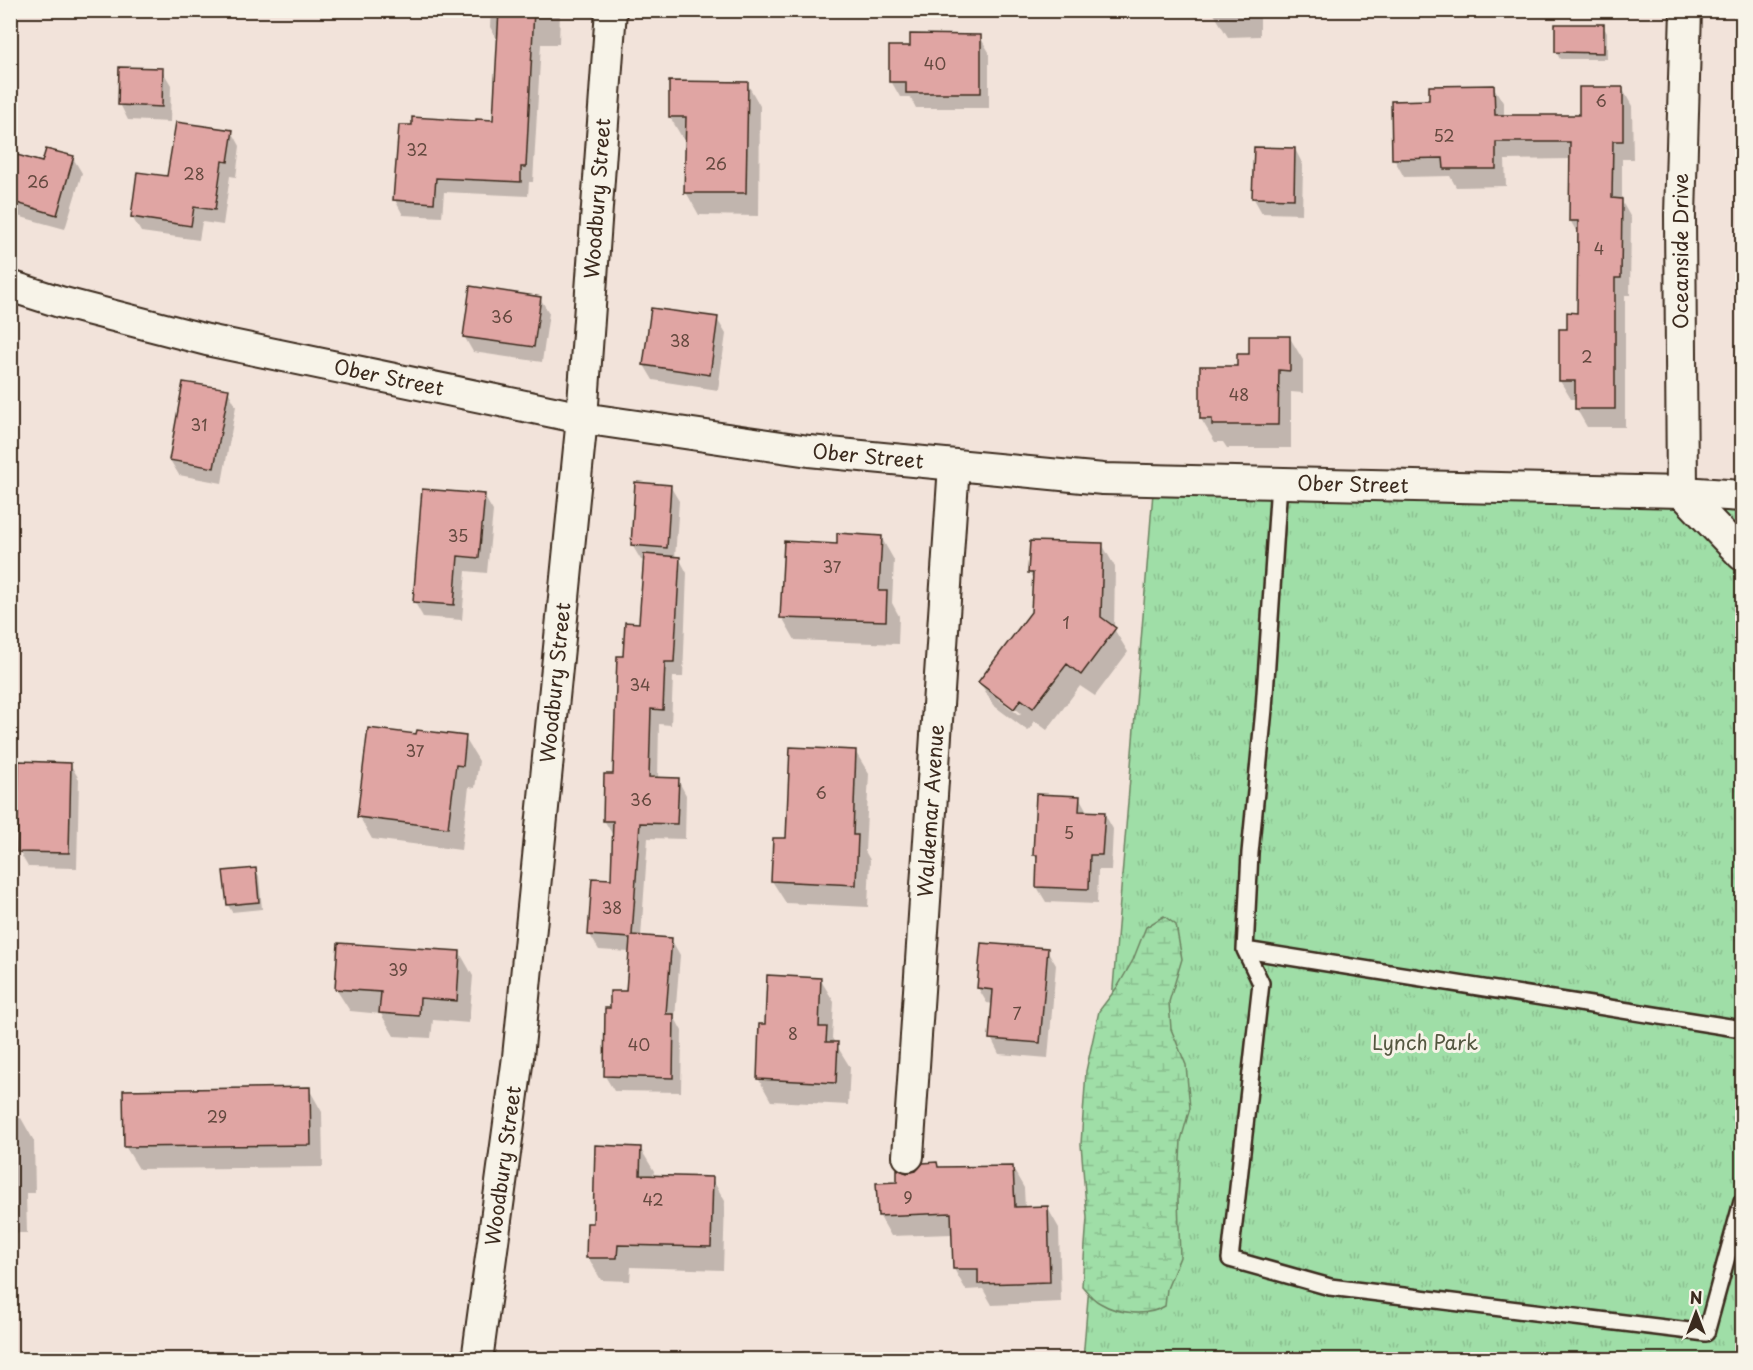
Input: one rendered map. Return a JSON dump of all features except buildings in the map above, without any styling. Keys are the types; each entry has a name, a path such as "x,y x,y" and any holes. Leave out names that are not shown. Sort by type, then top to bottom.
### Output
{"street":[{"name":"Woodbury Street","path":"478,1353 518,1057 582,418 611,10"},
{"name":"Oceanside Drive","path":"1682,492 1680,215 1686,10"},
{"name":"Ober Street","path":"10,286 60,302 207,340 582,418 809,451 1103,479 1682,492 1743,496"},
{"name":"Waldemar Avenue","path":"908,1156 954,465"},
{"path":"1682,492 1743,555"}],"lane":[{"path":"1279,483 1264,709 1250,853 1245,950 1261,983 1230,1259 1330,1287 1706,1333 1743,1202"},
{"path":"1245,950 1743,1029"}],"green space":[{"name":"Lynch Park","path":"1154,480 1742,498 1742,1359 1083,1360"},
{"path":"1164,916 1176,925 1182,959 1169,1002 1171,1029 1186,1065 1190,1108 1181,1140 1178,1199 1180,1257 1167,1289 1165,1306 1150,1312 1132,1313 1115,1310 1097,1302 1082,1286 1087,1218 1081,1144 1086,1071 1099,1011 1118,986 1133,960 1146,927"}]}
